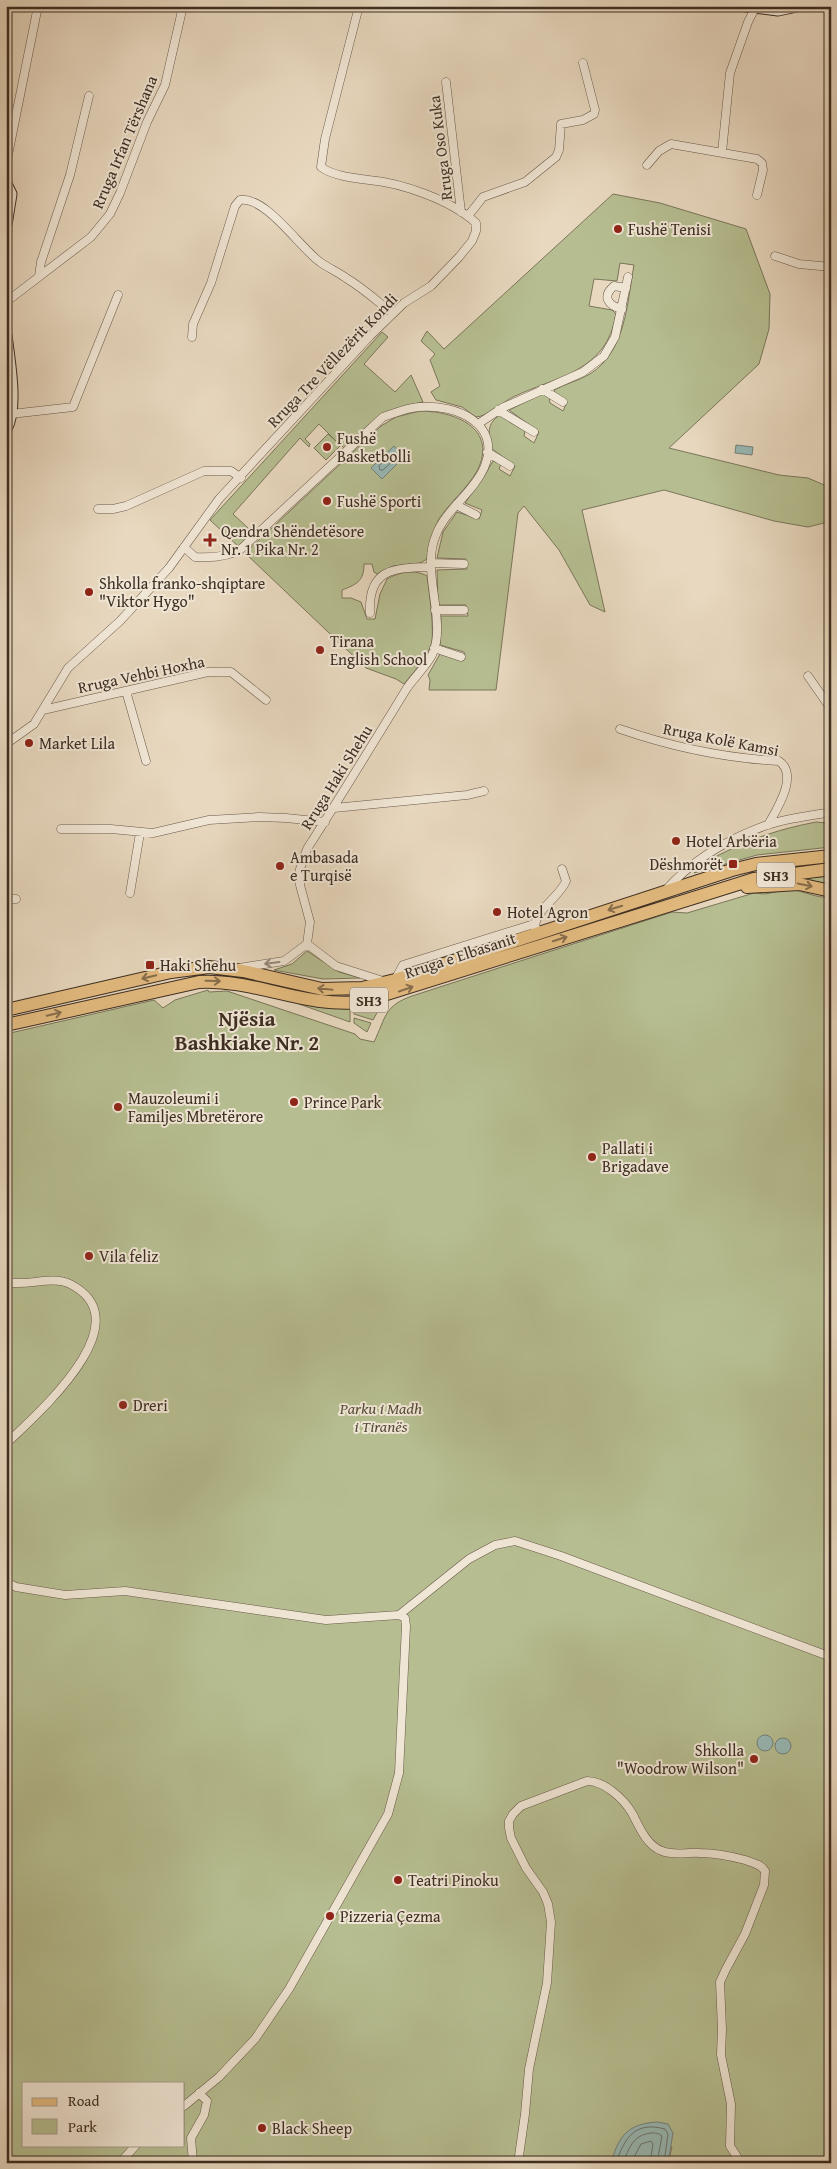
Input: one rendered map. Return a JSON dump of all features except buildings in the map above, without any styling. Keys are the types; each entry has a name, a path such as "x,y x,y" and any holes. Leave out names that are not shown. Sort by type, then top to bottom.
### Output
{"main road":[{"name":"Rruga e Elbasanit","path":"6,1010 171,972 209,967 232,969 322,989 354,989 391,981 536,928 662,894 748,866 831,856"},
{"name":"Rruga e Elbasanit","path":"6,1025 199,982 232,983 316,1002 341,1004 361,1002 768,876 831,870"},
{"path":"722,889 799,884 831,891"}],"street":[{"path":"6,165 38,6"},
{"name":"Rruga Irfan Tërshana","path":"6,302 91,237 117,201 147,122 165,85 183,6"},
{"path":"359,6 325,140 321,167 330,172 361,180 382,182 442,200 465,214 483,197 525,182 556,157 559,150 561,124 583,120 594,114 595,110 583,63"},
{"path":"722,152 730,73 745,30 750,7 778,10 797,6"},
{"name":"Rruga Oso Kuka","path":"446,82 465,214"},
{"path":"40,276 41,262 70,175 89,96"},
{"path":"648,165 658,151 671,144 757,159 762,163 763,170 757,195"},
{"path":"6,184 11,194 6,225"},
{"path":"192,337 193,324 212,283 235,206 240,200 245,199 251,200 270,214 296,237 318,261 362,289 392,313"},
{"name":"Rruga Tre Vëllezërit Kondi","path":"6,744 34,724 68,668 120,621 169,568 220,499 392,313 416,294 431,286 472,241 476,231 476,223 465,214"},
{"path":"775,256 799,264 831,267"},
{"path":"478,424 498,410 583,372 604,356 615,337 628,276"},
{"path":"622,309 612,307 609,303 609,290 614,286 626,288"},
{"path":"11,414 73,407 118,295"},
{"path":"6,336 11,414 6,429"},
{"path":"542,389 563,402"},
{"path":"184,547 195,557 203,558 234,554 383,417 410,408 442,408 466,415 478,424 485,434 487,452 484,468 473,485 443,521 435,536 431,565 436,630 434,648 461,656"},
{"path":"498,410 534,432"},
{"path":"487,452 510,466"},
{"path":"98,509 113,509 126,506 204,470 231,471 241,478"},
{"path":"456,505 476,515"},
{"path":"370,613 370,590 380,577 388,572 431,565 464,564"},
{"path":"435,610 464,610"},
{"name":"Rruga Haki Shehu","path":"307,944 310,922 300,885 300,869 307,849 408,688 432,656 434,648"},
{"name":"Rruga Vehbi Hoxha","path":"43,710 208,672 221,671 231,672 266,700"},
{"path":"808,676 831,709"},
{"path":"126,691 146,761"},
{"name":"Rruga Kolë Kamsi","path":"620,729 677,747 722,757 779,761 785,765 788,773 787,782 778,808 768,825"},
{"path":"334,808 467,795 484,791"},
{"path":"662,894 678,876 697,860 727,844 768,825 831,812"},
{"path":"61,829 111,829 153,833 209,820 286,818 324,822"},
{"path":"130,893 140,833"},
{"path":"536,928 540,911 564,887 566,881 562,869"},
{"path":"6,899 16,899"},
{"path":"232,969 284,961 307,944 336,966 391,981"},
{"path":"6,1282 62,1281 83,1293 90,1301 95,1312 94,1329 89,1345 84,1357 68,1382 8,1442"},
{"path":"6,1582 16,1586 65,1595 125,1591 326,1620 399,1615 469,1559 495,1545 515,1541 831,1657"},
{"path":"185,2105 219,2077 255,2039 289,1989 388,1814 399,1773 402,1738 406,1626 404,1618 399,1615"},
{"path":"518,2163 529,2069 547,1983 552,1922 543,1892 526,1868 514,1845 508,1828 512,1814 521,1806 587,1780 595,1780 602,1784 620,1799 631,1811 647,1839 660,1850 679,1854 715,1853 758,1864 765,1871 764,1885 745,1934 720,1982 721,2055 731,2104 730,2146 741,2163"},
{"path":"193,2163 191,2138 204,2115 207,2101 199,2093"},
{"path":"120,2163 135,2146"}],"green space":[{"path":"613,194 660,203 746,229 770,294 769,329 759,364 669,448 779,475 808,478 831,488 831,516 828,522 808,527 774,521 664,490 582,510 605,612 590,605 559,550 524,506 518,513 496,690 429,690 430,680 428,675 440,654 463,661 465,654 464,652 440,645 441,616 468,616 466,605 439,605 438,603 437,570 467,569 466,559 437,558 443,532 457,512 479,519 482,510 465,503 493,461 501,464 499,469 510,476 515,466 491,448 490,425 500,415 525,431 524,436 534,443 539,432 509,410 542,394 549,396 550,403 563,411 567,402 556,394 554,390 590,374 611,353 618,339 623,325 634,265 620,263 617,281 594,279 589,306 612,310 616,314 611,333 602,348 591,360 563,377 513,397 480,416 476,417 462,407 436,400 431,392 440,386 430,360 435,354 421,341 427,331 444,349"},
{"path":"382,332 388,337 364,364 395,392 411,375 423,402 398,409 379,418 362,430 344,448 341,445 326,460 314,448 328,434 336,441 319,424 305,439 310,444 309,447 300,438 233,514 249,529 254,525 257,529 238,546 210,520"},
{"path":"420,411 446,414 459,419 478,433 482,443 482,456 477,471 439,519 427,559 420,563 393,566 377,574 374,572 372,564 364,564 363,574 359,581 342,590 342,598 351,598 361,602 367,619 375,619 380,594 387,579 407,572 427,576 432,622 431,646 404,684 396,679 366,668 245,553 381,426 396,417"},
{"path":"816,822 826,823 831,827 831,847 757,855 694,873 719,855 743,844 778,831"},
{"path":"831,876 831,887 795,879"},
{"name":"Parku i Madh i Tiranës","path":"791,889 816,896 831,897 831,2163 668,2163 672,2147 612,2158 611,2163 6,2163 6,1034 154,1000 163,1008 175,1000 208,990 209,992 227,991 355,1034 360,1039 374,1042 391,1008 412,996 672,912 687,913 754,893 765,894"},
{"path":"307,951 339,972 360,978 323,979 274,970 292,964"},
{"path":"383,1002 373,1020 354,1014 354,1008"},
{"path":"299,1004 326,1008 350,1008 350,1022"},
{"path":"354,1018 371,1023 367,1032 354,1023"}],"water":[{"path":"736,445 753,447 752,455 735,453"},
{"path":"394,446 404,457 382,479 371,468"},
{"path":"765,1735 773,1743 765,1751 757,1743"},
{"path":"783,1738 791,1746 783,1754 775,1746"},
{"path":"657,2122 668,2124 673,2133 668,2163 611,2163 617,2145 626,2133 639,2125"}],"place":[{"name":"Fushë Tenisi","path":"618,229"},
{"name":"Fushë Basketbolli","path":"327,447"},
{"name":"Fushë Sporti","path":"327,501"},
{"name":"Qendra Shëndetësore Nr. 1 Pika Nr. 2","path":"210,540"},
{"name":"Shkolla franko-shqiptare \"Viktor Hygo\"","path":"89,592"},
{"name":"Tirana English School","path":"320,650"},
{"name":"Market Lila","path":"29,743"},
{"name":"Hotel Arbëria","path":"676,841"},
{"name":"Dëshmorët","path":"733,864"},
{"name":"Ambasada e Turqisë","path":"280,866"},
{"name":"Hotel Agron","path":"497,912"},
{"name":"Haki Shehu","path":"150,965"},
{"name":"Prince Park","path":"294,1102"},
{"name":"Mauzoleumi i Familjes Mbretërore","path":"118,1107"},
{"name":"Pallati i Brigadave","path":"592,1157"},
{"name":"Vila feliz","path":"89,1256"},
{"name":"Dreri","path":"123,1405"},
{"name":"Shkolla \"Woodrow Wilson\"","path":"754,1759"},
{"name":"Teatri Pinoku","path":"398,1880"},
{"name":"Pizzeria Çezma","path":"330,1916"},
{"name":"Black Sheep","path":"262,2128"}],"district":[{"name":"Njësia Bashkiake Nr. 2","path":"247,1030"}]}
